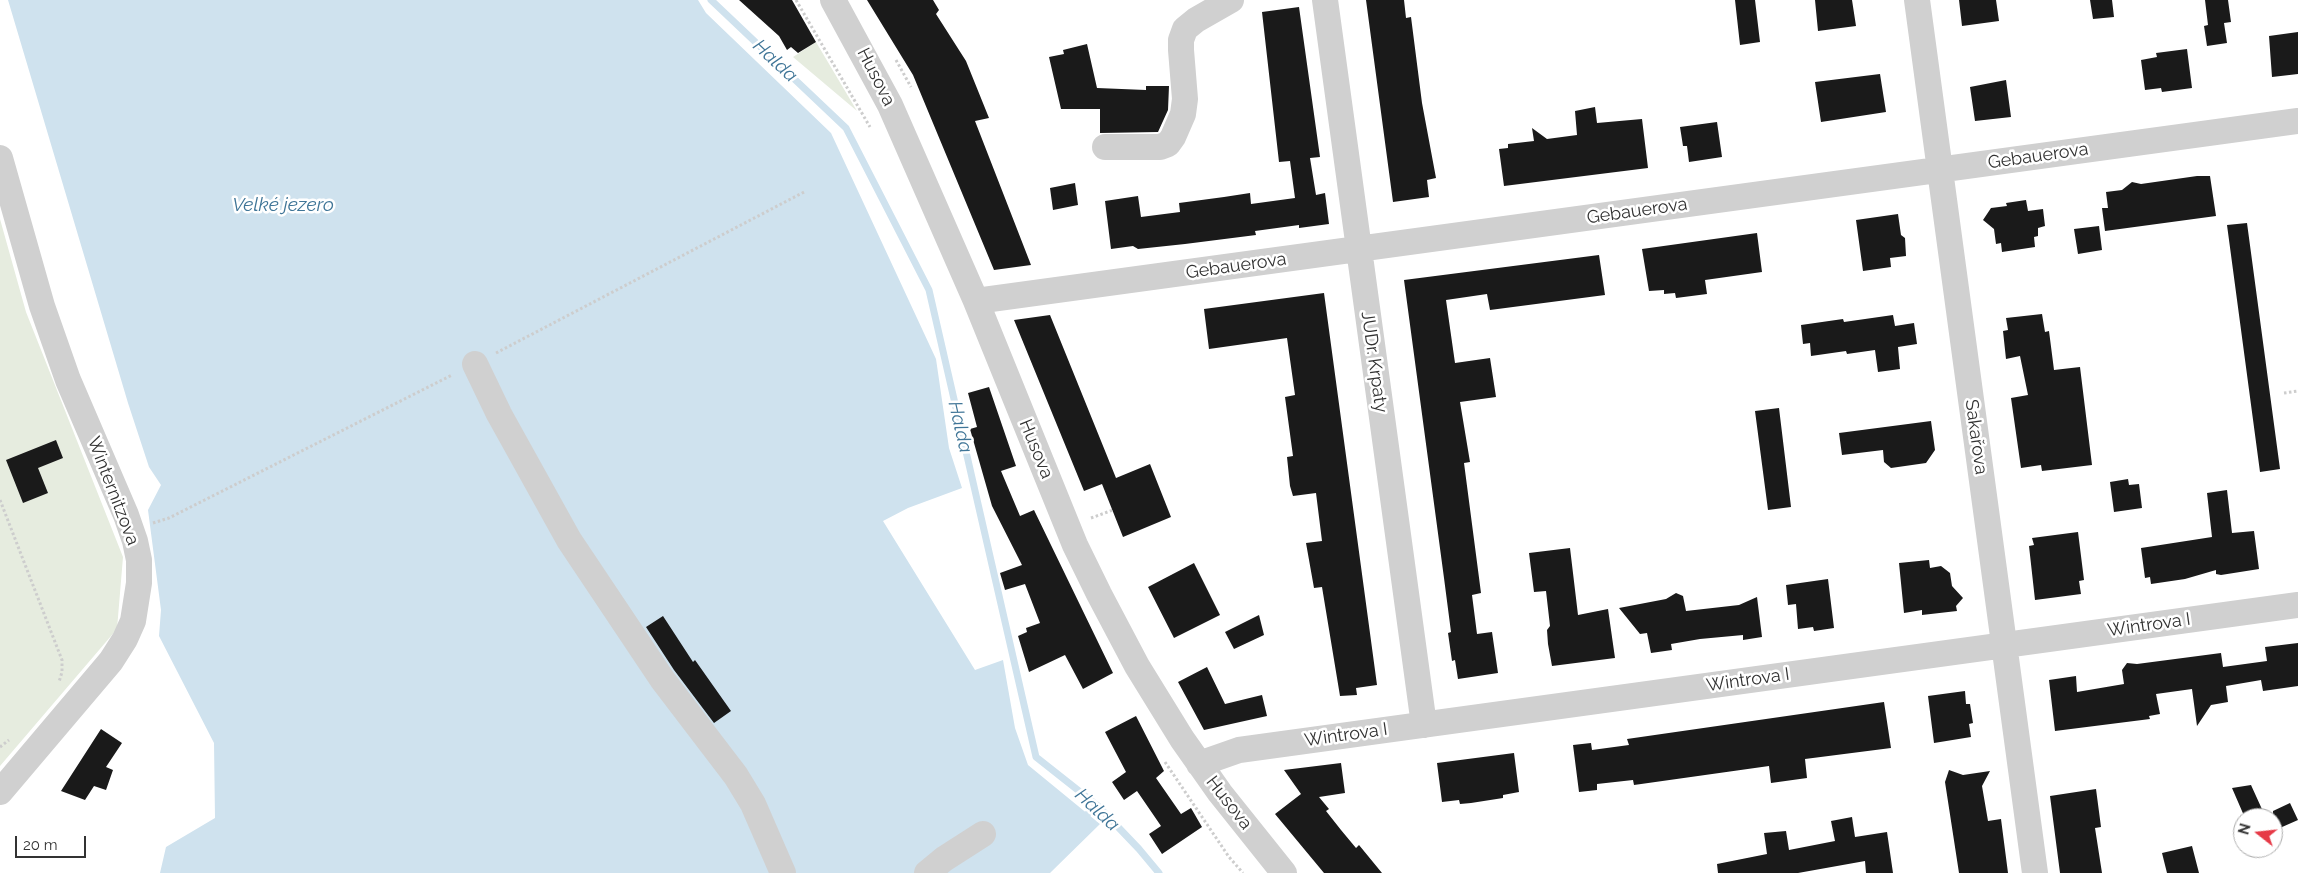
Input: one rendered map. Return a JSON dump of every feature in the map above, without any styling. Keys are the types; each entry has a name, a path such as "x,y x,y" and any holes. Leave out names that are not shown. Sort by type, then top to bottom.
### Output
{"street":[{"name":"Husova","path":"833,0 890,105 976,301 1085,568 1137,666 1199,764 1283,873"},
{"path":"1105,147 1160,147 1168,144 1173,138 1183,114 1185,99 1181,50 1186,29 1202,16 1231,0"},
{"name":"JUDr. Krpaty","path":"1325,0 1424,724"},
{"name":"Sakařova","path":"1917,0 2036,873"},
{"name":"Gebauerova","path":"976,301 2298,120"},
{"name":"Winternitzova","path":"0,158 45,315 68,380 126,515 139,560 139,583 132,621 125,639 111,661 0,792"},
{"path":"480,373 499,414 569,540 606,598 662,679 736,776 753,804 783,873"},
{"name":"Wintrova I","path":"1199,764 1239,750 2298,605"},
{"path":"928,873 944,859 982,834"}],"path":[{"path":"796,0 871,128"},
{"path":"896,59 914,94"},
{"path":"2284,392 2298,391"},
{"path":"0,500 62,660 62,672 58,684"},
{"path":"1087,510 1094,527"},
{"path":"1091,518 1113,510"},
{"path":"0,747 11,738"}],"shaded area":[{"path":"816,42 857,111 793,57"},
{"path":"0,219 26,312 123,557 117,629 0,766"}],"water":[{"name":"Velké jezero","path":"8,0 698,0 706,13 831,133 936,359 949,448 962,488 908,508 883,521 975,670 1003,660 1015,728 1028,765 1100,824 1050,873 160,873 166,847 215,818 214,743 159,636 161,610 148,510 161,485 149,467 128,403"}],"building":[{"path":"739,0 792,0 816,42 798,53 791,47 787,50 779,36"},
{"path":"867,0 933,0 939,10 936,14 966,61 989,118 975,121 1031,265 994,270 913,75"},
{"path":"1366,0 1404,0 1406,18 1411,17 1422,103 1436,178 1427,180 1429,197 1393,202"},
{"path":"1735,0 1755,0 1760,42 1740,45"},
{"path":"1815,0 1852,0 1856,26 1818,31"},
{"path":"1959,0 1996,0 1999,21 1962,26"},
{"path":"2090,0 2112,0 2114,17 2093,19"},
{"path":"2205,0 2228,0 2231,22 2224,23 2227,43 2207,46 2204,26 2208,25"},
{"path":"1299,7 1320,157 1310,158 1316,195 1325,193 1329,224 1299,228 1299,225 1255,231 1256,235 1185,244 1138,249 1133,246 1111,249 1105,201 1138,196 1141,217 1180,212 1179,203 1250,193 1251,204 1295,198 1290,161 1279,162 1262,12"},
{"path":"2298,32 2298,74 2272,77 2269,36"},
{"path":"1087,44 1097,88 1146,90 1146,86 1169,86 1168,110 1158,132 1100,133 1100,109 1061,109 1049,57 1064,54 1063,50"},
{"path":"2187,49 2192,88 2162,92 2161,88 2145,90 2141,60 2157,57 2156,53"},
{"path":"1880,74 1886,112 1821,122 1815,82"},
{"path":"2006,80 2011,117 1975,121 1970,87"},
{"path":"1595,107 1597,123 1642,119 1648,168 1504,186 1499,149 1508,148 1508,144 1534,141 1532,128 1547,139 1577,135 1575,111"},
{"path":"1717,122 1722,157 1689,162 1687,146 1683,146 1680,127"},
{"path":"2210,176 2216,216 2105,231 2102,208 2108,208 2106,192 2122,190 2132,182 2141,184"},
{"path":"1075,183 1078,205 1053,210 1050,188"},
{"path":"2026,200 2028,211 2043,209 2045,226 2038,228 2038,236 2034,237 2035,247 2002,252 2001,243 1996,244 1994,229 1983,220 1991,208 2007,206 2006,203"},
{"path":"1898,214 1901,235 1905,238 1906,256 1890,258 1891,267 1863,271 1856,220"},
{"path":"2247,223 2280,469 2260,472 2227,225"},
{"path":"2099,226 2102,250 2078,254 2074,229"},
{"path":"1757,233 1762,272 1705,280 1707,294 1676,298 1675,293 1664,294 1664,290 1649,291 1642,249"},
{"path":"1599,255 1605,295 1490,310 1487,294 1446,300 1455,363 1490,358 1496,397 1460,402 1470,462 1464,463 1481,593 1472,595 1477,634 1492,632 1498,673 1458,679 1455,660 1452,661 1448,633 1451,632 1404,280"},
{"path":"1324,293 1377,685 1356,688 1357,695 1340,696 1322,587 1314,588 1306,543 1322,541 1316,493 1293,496 1290,486 1287,457 1293,456 1285,397 1295,395 1287,338 1209,349 1204,309"},
{"path":"2042,314 2045,332 2049,331 2054,370 2080,367 2092,465 2042,471 2041,465 2021,468 2011,398 2028,395 2020,356 2006,359 2003,331 2008,330 2006,318"},
{"path":"1050,315 1116,478 1150,464 1171,517 1123,537 1102,484 1084,491 1014,320"},
{"path":"1893,315 1895,326 1914,323 1917,344 1898,347 1900,369 1878,372 1875,350 1847,354 1846,351 1811,356 1810,343 1803,344 1801,325 1843,319 1844,322"},
{"path":"989,387 1016,466 1001,471 1020,516 1034,510 1113,673 1083,689 1065,655 1029,672 1018,636 1027,632 1026,628 1040,623 1025,584 1005,590 1000,573 1022,565 992,506 970,429 977,427 968,393"},
{"path":"1779,408 1791,507 1768,510 1755,411"},
{"path":"1931,421 1935,450 1926,463 1891,468 1884,462 1883,450 1842,455 1839,433"},
{"path":"56,440 63,458 38,468 48,493 23,503 6,460"},
{"path":"2128,479 2129,485 2139,484 2142,508 2114,512 2110,482"},
{"path":"2227,490 2232,533 2254,531 2259,569 2221,575 2216,574 2216,570 2185,579 2151,584 2150,577 2145,578 2141,548 2212,537 2207,493"},
{"path":"2078,532 2084,580 2079,581 2081,594 2035,600 2029,546 2034,545 2032,538"},
{"path":"1570,548 1578,615 1608,609 1615,658 1552,666 1548,644 1547,630 1550,626 1546,591 1534,592 1529,553"},
{"path":"1929,560 1930,568 1941,566 1950,573 1952,586 1963,598 1956,606 1957,611 1922,615 1922,610 1904,613 1899,563"},
{"path":"1194,563 1220,615 1174,638 1148,587"},
{"path":"1828,579 1834,628 1814,631 1813,627 1798,629 1796,604 1788,605 1786,585"},
{"path":"1676,593 1683,596 1686,611 1739,605 1757,597 1762,637 1743,640 1743,635 1700,639 1671,644 1672,650 1651,653 1647,633 1640,634 1619,608 1666,599"},
{"path":"1259,615 1264,635 1234,649 1225,632"},
{"path":"663,616 693,662 695,660 731,711 714,723 674,670 646,627"},
{"path":"2298,643 2298,686 2263,691 2261,680 2226,686 2228,702 2211,705 2197,726 2192,689 2156,694 2160,714 2149,716 2150,719 2055,731 2049,680 2076,676 2077,692 2124,684 2122,670 2127,663 2137,664 2221,653 2223,667 2267,661 2265,647"},
{"path":"1207,667 1225,704 1262,695 1267,716 1204,730 1178,682"},
{"path":"1965,691 1966,704 1970,704 1973,723 1969,724 1971,737 1934,743 1928,696"},
{"path":"1884,702 1891,748 1805,759 1807,778 1771,783 1769,766 1634,785 1633,780 1597,784 1597,790 1579,792 1573,745 1591,743 1592,750 1629,745 1627,739"},
{"path":"1136,716 1164,771 1156,778 1181,814 1191,808 1202,827 1162,854 1149,834 1161,826 1137,791 1124,800 1112,782 1126,772 1105,732"},
{"path":"101,729 122,743 106,767 113,770 106,790 94,786 85,800 61,791"},
{"path":"1514,753 1519,792 1503,795 1503,798 1471,803 1460,804 1459,800 1442,802 1437,763"},
{"path":"1341,763 1345,793 1319,797 1329,809 1326,811 1341,830 1356,848 1359,845 1382,873 1324,873 1275,814 1301,794 1284,770"},
{"path":"1949,770 1963,775 1990,771 1982,786 1988,821 2001,819 2008,873 1959,873 1945,782"},
{"path":"2251,785 2261,808 2241,808 2232,788"},
{"path":"2096,789 2101,827 2095,828 2102,873 2060,873 2050,796"},
{"path":"2290,803 2298,820 2283,827 2283,808 2279,808"},
{"path":"1852,817 1855,837 1887,832 1893,873 1866,873 1865,861 1798,873 1718,873 1717,864 1767,854 1764,833 1786,831 1789,850 1835,841 1831,821"},
{"path":"2192,846 2199,873 2167,873 2162,853"}],"waterway":[{"name":"Halda","path":"711,0 846,128 929,290 1036,757 1098,806 1159,873"},
{"path":"1080,820 1098,806"}]}
